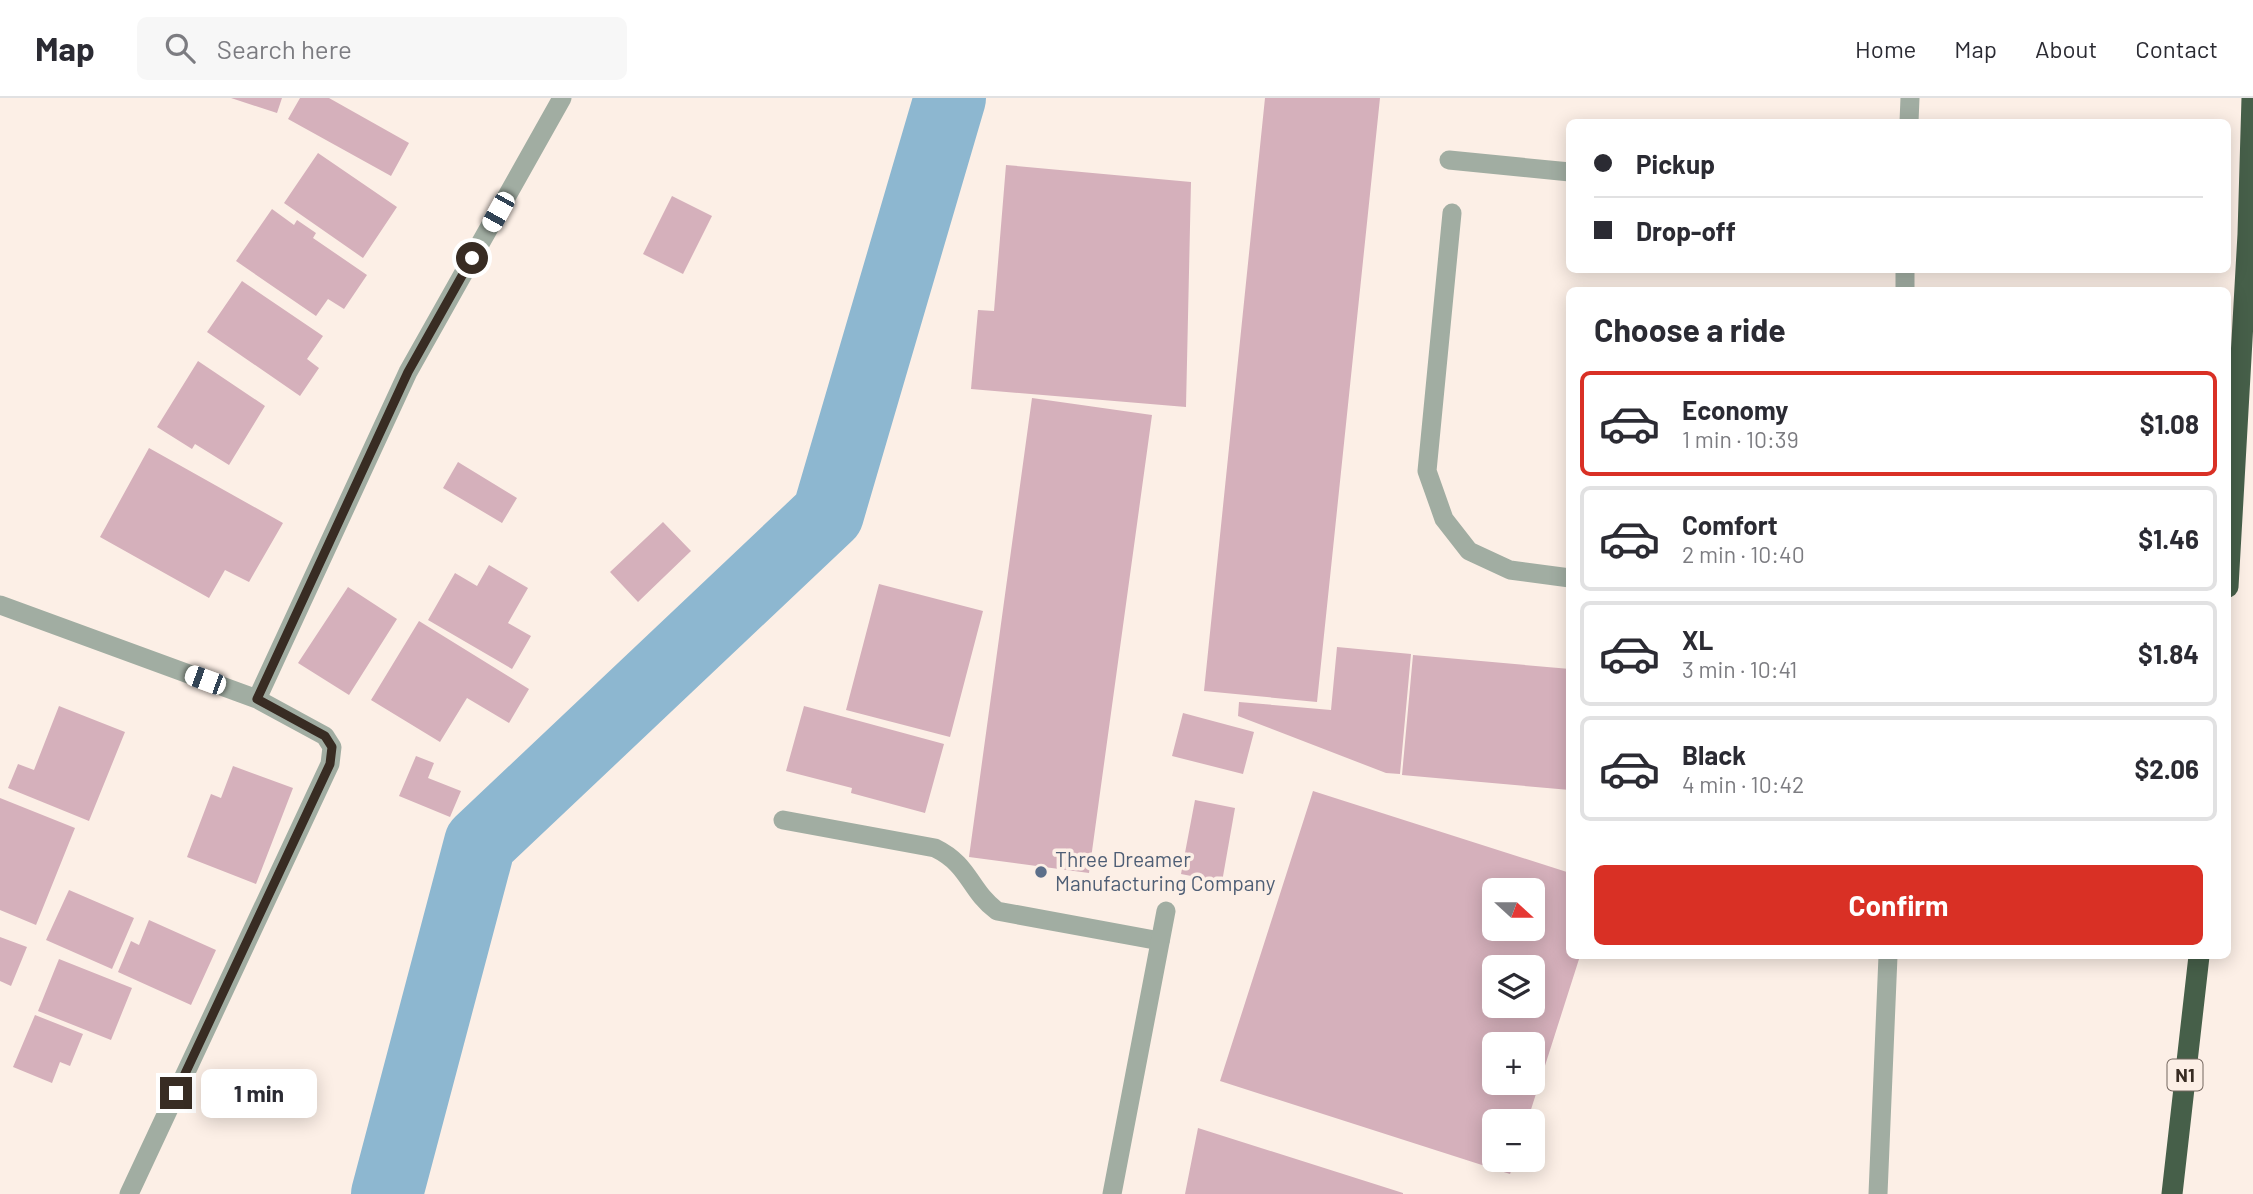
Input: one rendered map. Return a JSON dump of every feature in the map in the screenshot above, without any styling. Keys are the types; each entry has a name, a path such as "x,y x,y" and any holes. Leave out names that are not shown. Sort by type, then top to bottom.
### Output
{"highway":[{"path":"2231,534 2248,234 2252,98"},
{"name":"N1","path":"2172,1194 2199,959"}],"street":[{"path":"257,699 408,372 562,98"},
{"path":"1909,119 1910,98"},
{"path":"1449,160 1566,172"},
{"path":"1452,213 1427,471 1444,519 1469,551 1510,570 1566,577"},
{"path":"0,605 257,699 325,736 332,747 330,764 129,1194"},
{"path":"783,820 935,848 951,856 964,869 981,897 998,911 1160,941"},
{"path":"1112,1194 1166,912"},
{"path":"1878,1194 1888,959"}],"building":[{"path":"231,98 282,98 277,113"},
{"path":"300,98 329,98 409,143 391,176 288,119"},
{"path":"1265,98 1380,98 1317,702 1204,691"},
{"path":"318,153 397,207 363,258 284,203"},
{"path":"1006,165 1191,182 1186,407 971,389 978,310 994,311"},
{"path":"672,196 712,216 683,274 643,254"},
{"path":"272,209 294,225 297,220 316,233 313,238 367,275 344,309 328,299 316,316 236,261"},
{"path":"242,281 323,336 307,359 319,368 300,396 207,332"},
{"path":"198,361 265,406 229,465 195,444 192,449 157,427"},
{"path":"1032,398 1152,415 1089,873 969,857"},
{"path":"149,448 283,523 249,582 225,570 209,598 100,537"},
{"path":"458,462 517,498 502,523 443,488"},
{"path":"663,522 691,551 638,602 610,572"},
{"path":"489,565 528,588 508,623 531,636 512,669 428,620 455,573 477,586"},
{"path":"879,584 983,611 950,737 846,710"},
{"path":"348,587 397,619 349,695 298,663"},
{"path":"419,621 529,689 509,723 467,698 440,742 371,700"},
{"path":"1337,647 1411,654 1400,774 1386,773 1238,716 1239,702 1331,710"},
{"path":"1413,655 1566,669 1566,790 1402,775"},
{"path":"59,706 125,732 89,821 8,788 18,764 34,770"},
{"path":"804,706 944,744 925,813 851,793 852,788 786,771"},
{"path":"1183,713 1254,732 1243,774 1172,756"},
{"path":"416,756 434,763 428,778 461,791 450,817 399,796"},
{"path":"233,766 293,788 256,884 187,857 211,794 221,798"},
{"path":"1313,791 1566,872 1566,959 1579,959 1545,1066 1545,1032 1482,1032 1482,1095 1536,1095 1531,1109 1482,1109 1482,1165 1220,1081"},
{"path":"0,798 75,828 36,925 0,910"},
{"path":"1195,800 1235,808 1222,882 1181,874"},
{"path":"69,890 134,918 112,969 46,940"},
{"path":"149,920 216,950 191,1005 118,972 131,941 139,945"},
{"path":"0,937 27,947 11,986 0,981"},
{"path":"59,959 132,988 111,1040 38,1011"},
{"path":"35,1015 83,1034 70,1066 60,1062 52,1083 13,1067"},
{"path":"1198,1128 1403,1193 1403,1194 1185,1194"}],"waterway":[{"path":"387,1194 480,843 828,514 950,98"}],"place":[{"name":"Three Dreamer Manufacturing Company","path":"1041,872"}],"route":[{"path":"176,1093 330,764 332,747 325,736 257,699 408,372 472,258"}]}
